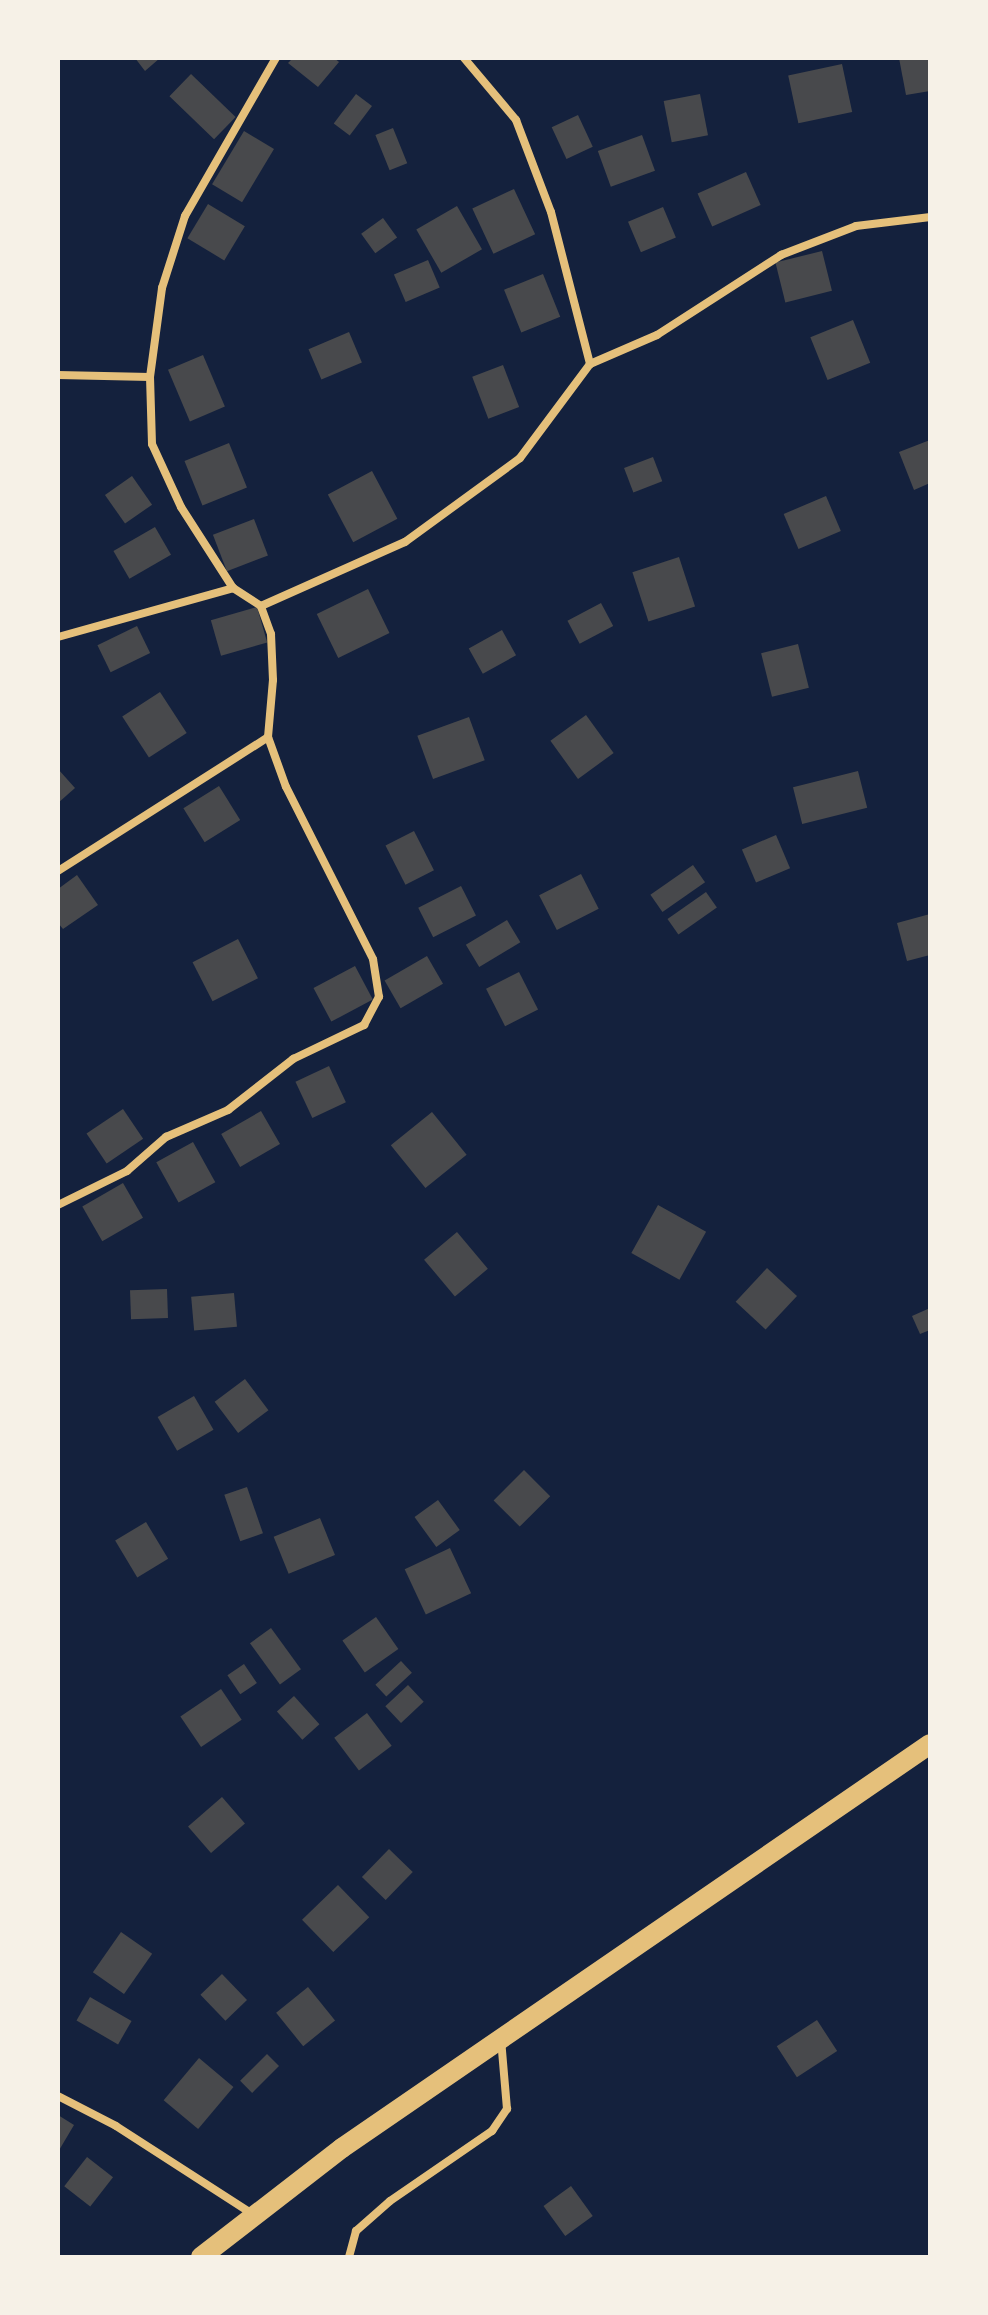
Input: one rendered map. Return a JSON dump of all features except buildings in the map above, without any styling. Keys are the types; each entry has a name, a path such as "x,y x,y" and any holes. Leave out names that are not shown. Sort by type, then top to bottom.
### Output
{"main road":[{"path":"201,2257 342,2148 930,1744"}],"street":[{"path":"58,1205 127,1171 166,1137 228,1110 293,1059 364,1025 379,997 373,959 286,787 268,737 273,680 271,634 261,606 233,588 181,507 152,444 150,377 162,288 185,216 276,58"},
{"path":"464,58 516,120 551,212 590,364"},
{"path":"261,606 405,542 520,458 590,364 657,335 781,255 856,226 930,217"},
{"path":"58,375 150,377"},
{"path":"58,637 233,588"},
{"path":"58,871 268,737"},
{"path":"349,2257 356,2231 390,2201 492,2131 507,2109 501,2038"},
{"path":"58,2096 116,2126 255,2215"}]}
